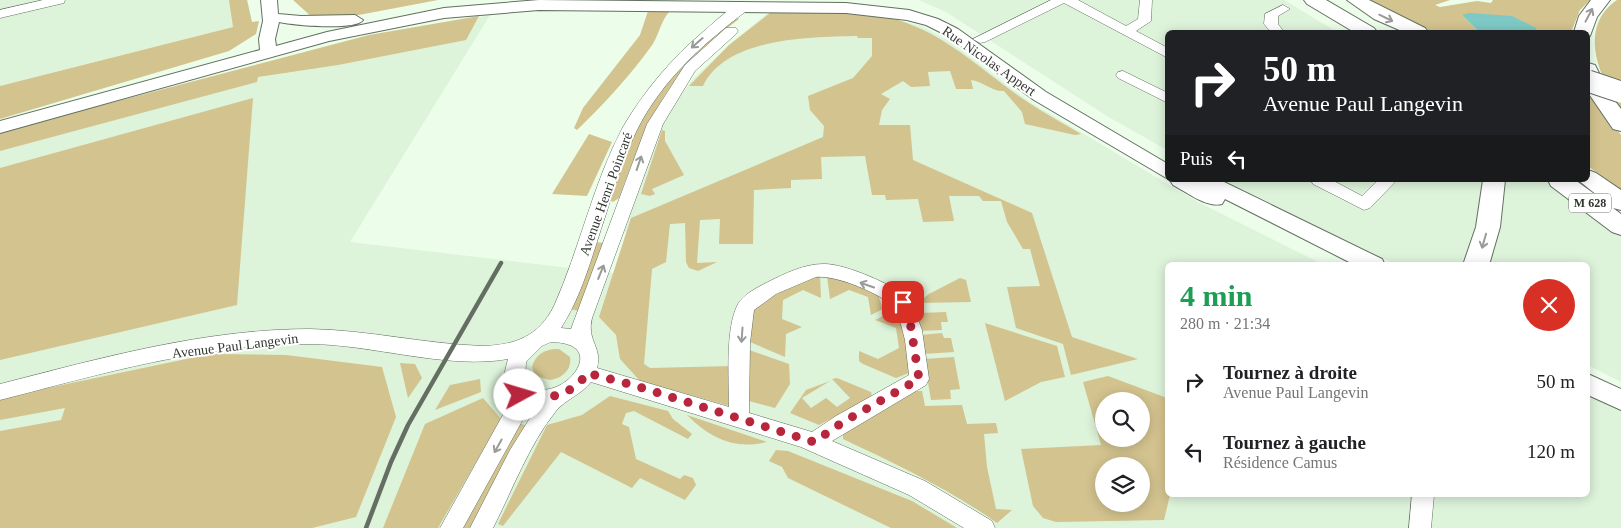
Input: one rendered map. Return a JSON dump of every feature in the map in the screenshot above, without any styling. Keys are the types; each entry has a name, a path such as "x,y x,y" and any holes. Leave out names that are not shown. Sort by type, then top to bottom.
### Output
{"highway":[{"path":"1313,0 1364,30"},
{"path":"1334,0 1375,30"},
{"path":"1356,0 1381,15 1414,30"},
{"path":"1584,30 1588,16 1601,0"},
{"path":"1290,5 1343,30"},
{"path":"1590,74 1599,94 1621,124"},
{"path":"1590,81 1621,92"},
{"name":"M 628","path":"1590,179 1621,202"},
{"path":"1477,262 1490,217 1494,182"},
{"name":"M 628","path":"1562,182 1621,226"}],"main road":[{"path":"271,0 281,18 289,43"},
{"path":"269,48 271,0"},
{"name":"Rue Nicolas Appert","path":"813,0 856,1 894,6 941,19 973,34"},
{"name":"Rue Nicolas Appert","path":"882,0 920,9 973,34 1062,98 1165,158"},
{"path":"904,0 920,9"},
{"path":"289,43 368,19 436,6 505,2"},
{"path":"0,121 289,43 505,2"},
{"name":"Rue Nicolas Appert","path":"505,2 549,5 667,3 710,5 760,2 871,9 900,13 932,22 964,40 1020,82 1070,116 1165,171"},
{"path":"281,18 308,22 368,19"},
{"path":"0,127 269,48"},
{"path":"1184,182 1343,262"},
{"path":"1208,182 1368,262"},
{"path":"1590,375 1621,389"},
{"path":"1590,385 1621,400"}],"street":[{"path":"0,14 59,0"},
{"path":"973,34 1061,0"},
{"path":"1068,0 1165,52"},
{"path":"1126,31 1144,21 1146,0"},
{"name":"Avenue Henri Poincaré","path":"535,341 552,327 559,316 585,253 620,152 642,108 663,79 684,55 760,2"},
{"name":"Avenue Henri Poincaré","path":"582,341 580,329 583,318 608,255 647,140 665,105 696,62 760,2"},
{"path":"1276,30 1271,24 1272,14 1290,5"},
{"path":"1123,75 1165,97"},
{"path":"1324,182 1364,204 1387,182"},
{"path":"738,418 743,314 746,305 757,297 797,277 824,270 885,291 903,302 909,315 919,379 843,422 814,442"},
{"path":"451,528 514,417 520,402 516,379 517,358 535,341 563,334 582,341 591,356 587,373 576,386 560,394 547,397 534,396 516,379"},
{"name":"Avenue Paul Langevin","path":"0,392 144,359 223,345 280,338 315,337 474,354 510,352 535,341"},
{"name":"Avenue Paul Langevin","path":"474,354 503,362 516,379"},
{"path":"587,373 814,442 917,488 984,528"},
{"path":"481,528 536,424 548,405 560,394"},
{"path":"1420,528 1423,497"}],"shaded area":[{"path":"0,0 247,0 252,22 0,86"},
{"path":"229,0 247,0 252,22 259,21 256,34 229,51 0,119 0,86 233,27"},
{"path":"293,0 438,0 348,17 313,18"},
{"path":"919,0 1284,0 1334,30 1165,30 1165,149 1107,116 946,12"},
{"path":"1360,0 1450,0 1435,5 1440,7 1477,1 1491,3 1493,0 1590,0 1580,10 1572,30 1536,30 1535,28 1462,15 1477,30 1425,30 1404,23"},
{"path":"1617,0 1621,0 1621,109 1605,83 1596,53 1595,38 1598,24 1605,11"},
{"path":"648,11 670,11 664,19 653,44 642,59 577,130 574,128 583,108 640,35"},
{"path":"817,11 871,14 922,26 952,43 1030,102 1198,202 1318,262 1165,262 1165,497 1590,497 1590,396 1621,412 1621,528 0,528 0,133 287,58 490,15 350,242 629,275 646,225 624,233 663,120 692,80 730,44 769,12"},
{"path":"770,13 855,13 888,17 916,27 965,55 1026,101 1081,134 1075,135 1025,124 1022,112 1004,91 995,90 980,82 971,80 973,89 956,89 950,71 928,72 930,86 911,87 903,81 881,94 890,99 882,110 879,125 910,125 913,160 1032,213 1072,337 1138,359 1071,375 1063,344 1016,328 1007,287 1040,286 1030,249 1023,249 1007,222 1001,201 983,201 979,196 949,196 954,221 923,222 918,199 886,200 885,195 872,195 865,156 821,157 822,179 791,180 791,188 754,190 753,244 719,244 720,219 700,220 697,263 717,262 698,271 689,268 686,262 685,223 670,224 666,262 652,269 644,364 650,368 733,366 733,407 640,381 620,359 616,335 599,317 631,218 823,137 824,126 810,110 808,96 853,78 872,56 872,38 858,38 857,36 817,37 771,43 750,49 730,58 714,70 703,86 689,86 729,45"},
{"path":"479,16 466,40 338,65 258,77 257,82 0,151 0,132 369,35"},
{"path":"735,17 739,19 699,52 675,80 647,128 619,198 613,202 610,200 627,146 652,102 676,72"},
{"path":"1590,92 1621,135 1621,191 1590,168"},
{"path":"253,98 237,305 0,360 0,168"},
{"path":"662,130 665,131 665,141 684,175 652,189 655,194 650,196 641,194"},
{"path":"589,134 612,142 587,196 552,194"},
{"path":"1227,182 1549,182 1621,233 1621,382 1590,366 1590,262 1390,262"},
{"path":"594,242 608,243 581,311 567,309"},
{"path":"818,274 820,275 821,298 803,290 783,300 782,319 802,327 786,334 785,357 750,342 750,311 756,303"},
{"path":"830,274 877,292 883,309 871,315 868,297 849,290 830,299 827,276"},
{"path":"960,278 966,280 971,302 917,303 929,294"},
{"path":"899,308 902,315 909,373 896,378 863,364 859,361 859,351 878,359 899,348 896,328 875,320"},
{"path":"946,312 948,322 941,322 942,330 919,331 917,316 920,313"},
{"path":"985,323 1057,346 1065,377 1041,382 1005,401"},
{"path":"942,333 944,338 951,338 954,352 924,354 920,335"},
{"path":"559,349 570,357 569,366 565,373 550,380 535,376 532,367 539,355 546,351"},
{"path":"749,350 789,364 790,384 775,408 745,400"},
{"path":"210,354 286,355 382,367 396,417 356,517 312,528 0,528 0,431 61,420 65,408 0,420 0,398"},
{"path":"954,357 960,389 950,390 951,399 931,400 924,359"},
{"path":"400,363 415,364 422,378 408,398"},
{"path":"1108,376 1165,397 1165,497 1170,497 1164,520 1056,522 1043,518 1033,506 1021,449 1095,445 1095,447 1150,447 1150,392 1095,392 1095,424 1083,382"},
{"path":"837,378 871,392 872,397 819,425 790,413 806,390 830,381 802,398 811,408 826,398 837,407 850,398 832,379"},
{"path":"480,379 481,392 435,410 450,385"},
{"path":"912,391 922,391 925,406 962,405 967,424 996,423 998,433 984,434 987,467 996,509 1012,510 997,523 941,488 843,439 843,433"},
{"path":"610,396 668,411 673,419 692,434 688,439 634,411 626,413 622,424 629,427 636,459 680,479 684,475 693,478 696,485 685,500 640,478 632,488 561,452 503,526 498,524 547,425 582,415"},
{"path":"483,398 501,419 438,528 383,528 425,424"},
{"path":"687,415 767,442 744,444 723,440 705,430"},
{"path":"517,423 529,426 474,528 458,528"},
{"path":"776,450 788,451 912,501 957,528 891,528 788,478 782,467 769,461"}],"water":[{"path":"1469,13 1512,16 1536,30 1477,30 1462,15"}],"railway":[{"path":"366,528 391,462 408,425 501,263"}],"route":[{"path":"520,395 518,386 534,396 547,397 560,394 576,386 587,373 633,385 814,442 843,422 919,379 909,315 903,302"}]}
